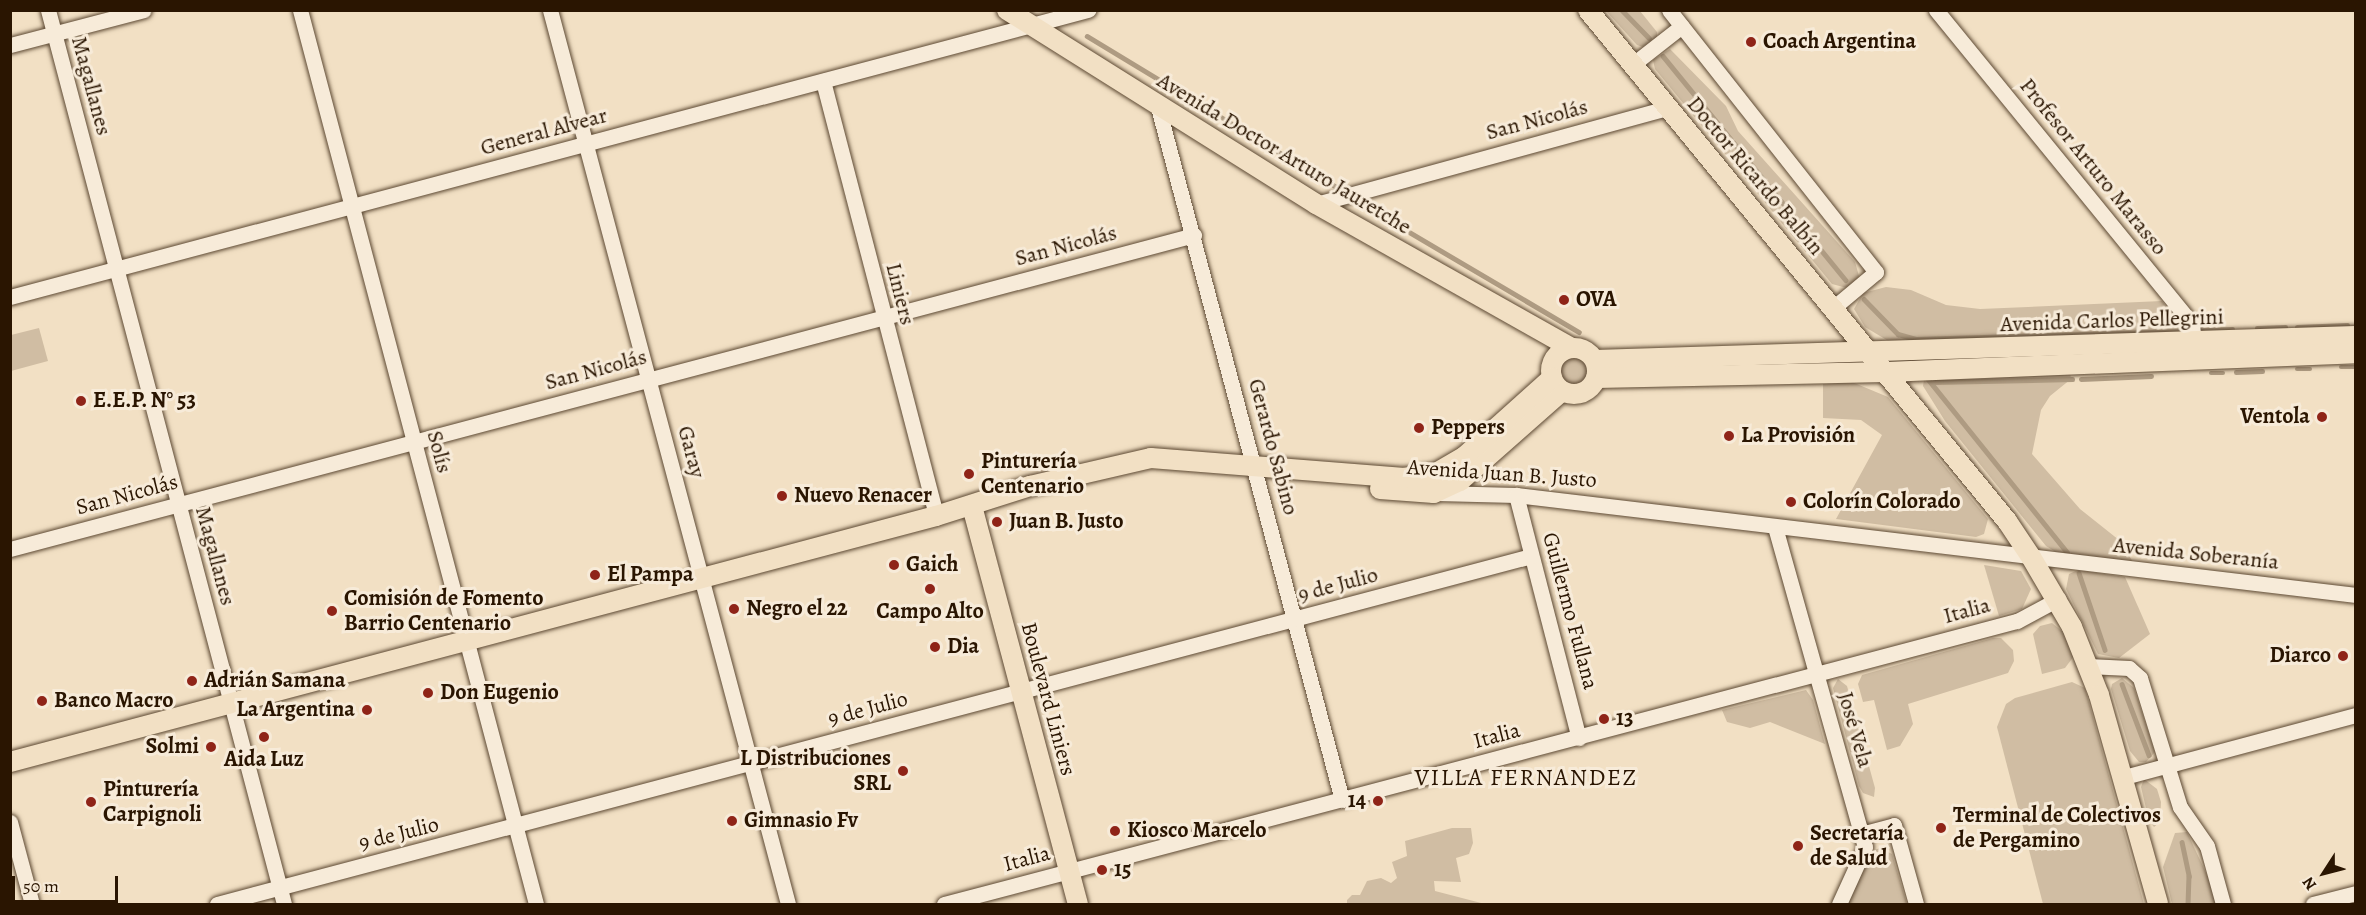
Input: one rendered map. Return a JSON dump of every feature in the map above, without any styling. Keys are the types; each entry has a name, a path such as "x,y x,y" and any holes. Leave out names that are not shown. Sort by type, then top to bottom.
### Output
{"main road":[{"name":"Avenida Doctor Arturo Jauretche","path":"1007,10 1158,107 1317,204 1540,333 1560,369 1585,350 1596,369"},
{"name":"Doctor Ricardo Balbín","path":"1588,10 1666,108 2007,521 2058,599 2088,666 2124,777 2158,904"},
{"name":"Avenida Carlos Pellegrini","path":"1886,372 2195,351 2355,336"},
{"name":"Avenida Carlos Pellegrini","path":"1870,353 2195,351 2355,353"},
{"name":"Avenida Doctor Arturo Jauretche","path":"1596,369 1870,353"},
{"name":"Avenida Juan B. Justo","path":"10,762 972,506 1152,467 1404,478 1450,467 1560,369"},
{"path":"1434,493 1478,467 1560,369 1579,394 1596,369"},
{"name":"Avenida Doctor Arturo Jauretche","path":"1596,369 1886,372"},
{"name":"Avenida Juan B. Justo","path":"1257,471 1434,493"},
{"name":"Boulevard Liniers","path":"972,506 1078,904"}],"street":[{"name":"Magallanes","path":"48,10 284,904"},
{"path":"10,45 144,10"},
{"name":"Solís","path":"300,10 536,904"},
{"name":"Garay","path":"550,10 788,904"},
{"name":"General Alvear","path":"10,297 1088,10"},
{"path":"1669,10 1876,272 1833,308"},
{"name":"Profesor Arturo Marasso","path":"1936,10 2192,324 2195,351"},
{"path":"1632,65 1682,26"},
{"name":"Liniers","path":"823,81 936,516"},
{"name":"Gerardo Sabino","path":"1158,107 1257,471 1342,800"},
{"name":"San Nicolás","path":"1317,204 1666,108"},
{"name":"San Nicolás","path":"10,549 1194,235"},
{"name":"Avenida Juan B. Justo","path":"1434,493 1516,495 2031,557"},
{"name":"Guillermo Fullana","path":"1516,495 1579,738"},
{"name":"José Vela","path":"1775,527 1861,834"},
{"name":"9 de Julio","path":"218,904 516,827 1531,556"},
{"name":"Avenida Soberanía","path":"2031,557 2355,595"},
{"name":"Italia","path":"944,904 2017,621 2058,599"},
{"path":"2088,666 2129,668 2140,678 2180,807 2207,846 2223,904"},
{"path":"2124,777 2355,715"},
{"path":"10,822 33,904"},
{"path":"1839,904 1865,847 1861,834 1894,825 1916,904"},
{"path":"2313,904 2355,893"}],"shaded area":[{"path":"1606,11 1640,11 1657,32 1657,37 1643,47 1637,45"},
{"path":"1670,49 1726,106 1738,131 1855,262 1859,276 1855,285 1847,288 1832,284 1655,69 1653,60"},
{"path":"1886,287 1911,290 1946,305 1980,309 2162,301 2181,328 2178,333 1890,342 1865,327 1854,309 1863,293"},
{"path":"39,328 48,361 11,371 11,335"},
{"path":"1574,357 1584,362 1589,372 1584,382 1574,387 1564,382 1559,372 1564,362"},
{"path":"2070,372 2071,379 2050,396 2041,410 2032,454 2080,509 2119,540 2133,562 2059,554 2046,546 1945,421 1923,386 1924,380"},
{"path":"1852,382 1888,397 1988,519 1984,534 1976,537 1836,519 1882,435 1861,420 1823,418 1823,384"},
{"path":"1984,565 2021,571 2031,589 2022,609 1999,616"},
{"path":"2078,570 2125,577 2150,634 2119,658 2098,654 2066,589 2069,574"},
{"path":"2052,623 2063,632 2074,656 2065,668 2042,674 2033,634 2040,626"},
{"path":"1993,638 2001,638 2013,650 2014,661 2008,673 1908,704 1913,724 1900,746 1887,750 1874,700 1863,702 1858,684 1862,675"},
{"path":"2122,678 2134,688 2155,752 2146,762 2139,762 2130,751 2111,689 2112,684"},
{"path":"1838,679 1847,686 1875,788 1874,797 1863,793 1859,786 1833,688"},
{"path":"2072,682 2085,688 2144,904 2043,904 1997,727 2006,704 2015,698"},
{"path":"1806,690 1813,700 1825,744 1770,722 1750,728 1727,722 1722,710"},
{"path":"2144,779 2157,789 2161,802 2160,822 2154,827 2149,821 2141,787"},
{"path":"1452,828 1471,828 1473,843 1469,854 1456,858 1461,882 1434,881 1435,891 1485,904 1347,904 1347,900 1352,895 1360,895 1367,881 1381,878 1391,883 1397,878 1392,862 1407,856 1405,841"},
{"path":"2187,832 2213,888 2217,904 2172,904 2163,867 2175,833"},
{"path":"1880,848 1892,854 1907,904 1848,904 1872,851"}],"waterway":[{"path":"1622,10 1649,38"},
{"path":"1087,36 1336,187"},
{"path":"1663,56 1846,280"},
{"path":"1360,203 1579,332"},
{"path":"1864,299 1898,334 1917,339 2186,331"},
{"path":"2297,327 2347,325"},
{"path":"2257,328 2285,327"},
{"path":"2204,330 2232,329"},
{"path":"2341,367 2356,367"},
{"path":"2297,369 2310,369"},
{"path":"2236,372 2262,371"},
{"path":"2211,373 2223,373"},
{"path":"2081,379 2151,376"},
{"path":"1928,379 2067,552"},
{"path":"1934,382 2072,379"},
{"path":"2079,573 2105,650"},
{"path":"2122,684 2149,755"},
{"path":"2182,842 2189,876 2188,904"}],"place":[{"name":"Coach Argentina","path":"1751,42"},
{"name":"OVA","path":"1564,300"},
{"name":"E.E.P. N° 53","path":"81,401"},
{"name":"Ventola","path":"2322,417"},
{"name":"Peppers","path":"1419,428"},
{"name":"La Provisión","path":"1729,436"},
{"name":"Pinturería Centenario","path":"969,474"},
{"name":"Nuevo Renacer","path":"782,496"},
{"name":"Colorín Colorado","path":"1791,502"},
{"name":"Juan B. Justo","path":"997,522"},
{"name":"Gaich","path":"894,565"},
{"name":"El Pampa","path":"595,575"},
{"name":"Campo Alto","path":"930,589"},
{"name":"Negro el 22","path":"734,609"},
{"name":"Comisión de Fomento Barrio Centenario","path":"332,611"},
{"name":"Dia","path":"935,647"},
{"name":"Diarco","path":"2343,656"},
{"name":"Adrián Samana","path":"192,681"},
{"name":"Don Eugenio","path":"428,693"},
{"name":"Banco Macro","path":"42,701"},
{"name":"La Argentina","path":"367,710"},
{"name":"13","path":"1604,719"},
{"name":"Aida Luz","path":"264,737"},
{"name":"Solmi","path":"211,747"},
{"name":"L Distribuciones SRL","path":"903,771"},
{"name":"14","path":"1378,801"},
{"name":"Pinturería Carpignoli","path":"91,802"},
{"name":"Gimnasio Fv","path":"732,821"},
{"name":"Terminal de Colectivos de Pergamino","path":"1941,828"},
{"name":"Kiosco Marcelo","path":"1115,831"},
{"name":"Secretaría de Salud","path":"1798,846"},
{"name":"15","path":"1102,870"}],"district":[{"name":"VILLA FERNANDEZ","path":"1526,778"}]}
